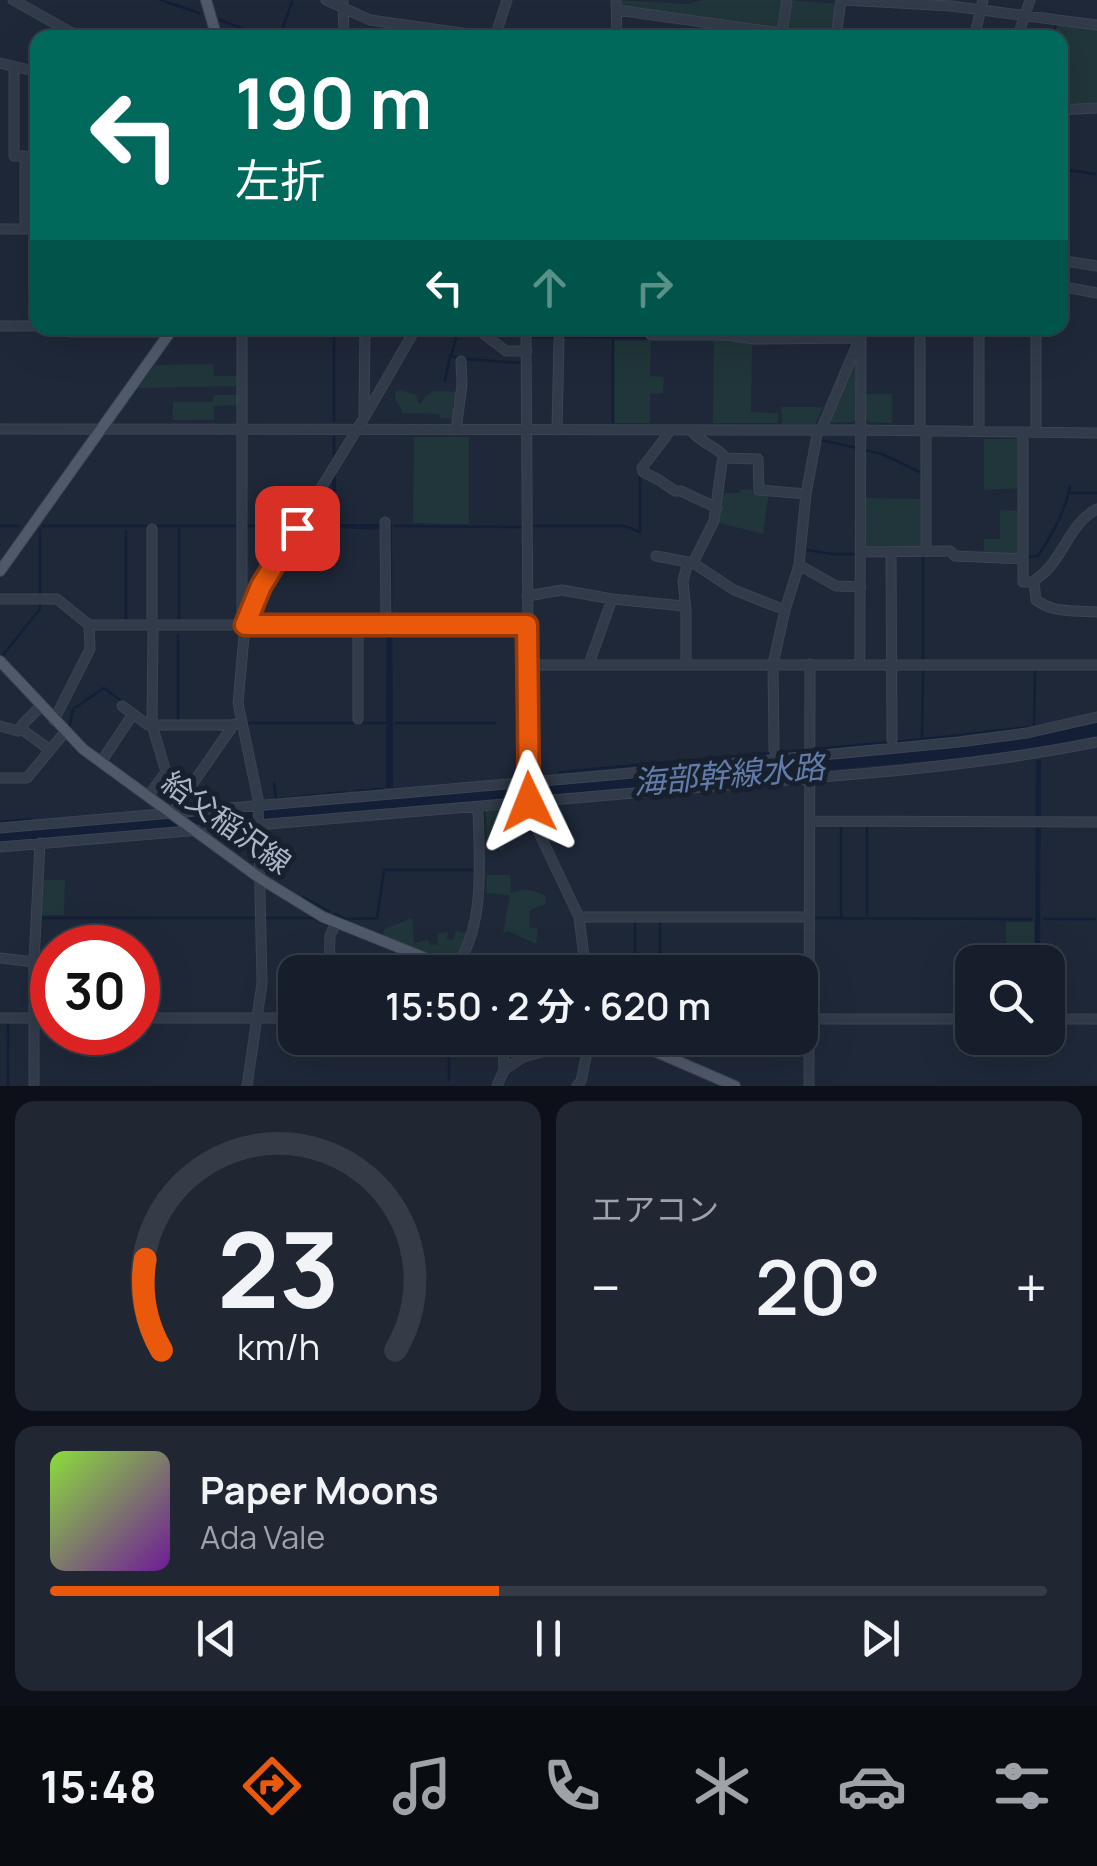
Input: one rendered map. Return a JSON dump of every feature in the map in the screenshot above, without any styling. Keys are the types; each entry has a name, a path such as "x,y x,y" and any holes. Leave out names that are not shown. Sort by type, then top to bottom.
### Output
{"main road":[{"path":"206,0 215,30"},
{"path":"0,571 162,335"},
{"name":"給父稲沢線","path":"0,661 65,732 261,879 336,922 415,955"},
{"path":"666,1055 735,1086"}],"street":[{"path":"13,0 67,30"},
{"path":"326,0 344,4 370,20 444,30"},
{"path":"497,30 507,0"},
{"path":"782,30 787,0"},
{"path":"837,30 843,0 982,5 1097,26"},
{"path":"1020,30 1030,0"},
{"path":"344,4 344,30"},
{"path":"617,30 616,5 764,30"},
{"path":"976,30 982,5"},
{"path":"0,64 30,70"},
{"path":"14,66 14,156 24,156 25,230"},
{"path":"1068,110 1097,108"},
{"path":"0,111 14,111"},
{"path":"0,230 30,230"},
{"path":"1068,261 1097,266"},
{"path":"1068,287 1097,292"},
{"path":"0,326 30,326"},
{"path":"242,335 245,625"},
{"path":"364,418 365,335"},
{"path":"246,1086 262,983 260,824 238,703 245,625 261,586 412,335"},
{"path":"485,335 504,350 526,351"},
{"path":"526,335 529,803 532,818 579,916 584,955"},
{"path":"651,335 758,339 859,335"},
{"path":"758,339 759,335"},
{"path":"860,664 861,335"},
{"path":"774,750 774,664 799,565 806,494 819,430 861,335"},
{"path":"920,335 926,551"},
{"path":"978,335 979,431"},
{"path":"1036,335 1036,432"},
{"path":"557,430 558,340"},
{"path":"456,430 462,361"},
{"path":"0,429 1097,432"},
{"path":"671,430 642,472 716,508"},
{"path":"691,430 726,458"},
{"path":"1023,432 1023,582 1034,582 1045,572 1072,531 1097,510"},
{"path":"686,664 684,581 714,521 722,462 726,458 758,459 760,490 806,494"},
{"path":"386,525 388,625"},
{"path":"148,796 166,772 152,725 152,530"},
{"path":"861,552 950,551 954,556 1023,559"},
{"path":"892,552 892,740"},
{"path":"656,556 691,562 734,590 785,610"},
{"path":"799,565 836,586 861,587"},
{"path":"1034,582 1036,600 1047,608 1097,612"},
{"path":"527,596 562,590 684,606"},
{"path":"0,599 57,599 90,625 527,625"},
{"path":"589,664 612,599"},
{"path":"54,720 90,649 90,625"},
{"path":"358,625 358,719"},
{"path":"528,664 1097,665"},
{"path":"808,955 810,664"},
{"path":"0,726 18,731 41,706"},
{"path":"122,706 148,725 233,725"},
{"path":"102,762 132,714"},
{"path":"172,813 240,714"},
{"path":"0,828 809,756 1027,733 1097,717"},
{"path":"20,728 50,750"},
{"path":"0,778 27,778 65,732"},
{"path":"0,847 478,808 1032,756 1097,742"},
{"path":"462,955 475,924 480,894 478,808"},
{"path":"810,821 1097,822"},
{"path":"37,925 40,843"},
{"path":"579,916 810,917"},
{"path":"329,955 330,936 336,922"},
{"path":"0,958 30,962"},
{"path":"0,1018 30,1018"},
{"path":"160,1018 278,1018"},
{"path":"818,1019 955,1019"},
{"path":"1065,1019 1097,1019"},
{"path":"34,1055 34,1086"},
{"path":"497,1086 504,1070 504,1055"},
{"path":"504,1070 530,1055"},
{"path":"578,1086 586,1055"},
{"path":"807,1055 809,1086"}],"green space":[{"path":"618,0 688,4 703,0 785,0 781,29 620,8"},
{"path":"788,0 839,4 834,30 785,30"},
{"path":"1058,23 1097,28 1097,105 1068,107 1068,30 1055,30"},
{"path":"714,340 752,344 751,412 778,413 778,423 713,423"},
{"path":"614,341 651,341 650,376 664,377 663,393 650,394 650,423 614,423"},
{"path":"860,361 859,417 853,422 826,423 851,362"},
{"path":"213,364 214,376 239,376 239,386 138,388 155,365"},
{"path":"434,391 458,392 458,403 453,403 457,408 455,419 440,418 439,414 403,413 395,398 395,392 416,395 419,405"},
{"path":"865,394 892,394 892,423 869,422 865,418"},
{"path":"214,395 239,395 239,405 214,406 214,420 173,420 173,402 213,402"},
{"path":"781,407 823,407 815,424 782,424"},
{"path":"414,437 469,437 469,524 413,523"},
{"path":"984,439 1022,439 1022,488 984,490"},
{"path":"742,489 769,492 763,534 716,522 720,493 739,493"},
{"path":"864,498 920,499 920,550 864,550"},
{"path":"1000,510 1022,511 1022,556 984,555 984,539 1000,539"},
{"path":"503,808 504,849 487,849 486,809"},
{"path":"487,875 510,875 511,894 529,890 546,897 545,904 530,910 529,927 538,929 536,944 508,931 503,933 510,895 486,893"},
{"path":"41,880 65,880 64,915 38,915"},
{"path":"412,918 414,943 428,940 429,944 437,945 438,933 448,932 447,939 453,940 456,931 467,933 459,955 430,955 382,935 385,929"},
{"path":"1006,922 1034,922 1034,945 1006,945"}],"water":[{"path":"336,473 336,524 392,524 393,788 386,788 387,530 332,528 332,476"},
{"name":"海部幹線水路","path":"1097,721 1097,739 1025,752 0,844 0,832 896,754 997,741"},
{"path":"1036,760 1041,760 1040,945 1035,945"}],"waterway":[{"path":"161,0 199,13"},
{"path":"282,30 292,2"},
{"path":"220,20 247,30"},
{"path":"1054,30 1056,25"},
{"path":"1068,170 1095,174"},
{"path":"334,335 334,421"},
{"path":"457,335 451,356 522,363"},
{"path":"530,340 555,337"},
{"path":"562,337 649,338"},
{"path":"613,340 613,422"},
{"path":"846,359 853,341"},
{"path":"531,353 531,363"},
{"path":"445,380 450,357"},
{"path":"334,437 334,460"},
{"path":"822,438 857,448"},
{"path":"865,450 922,473"},
{"path":"533,526 624,526 640,532 640,473"},
{"path":"1028,557 1038,556 1048,540 1062,514 1070,486"},
{"path":"1071,493 1097,493"},
{"path":"0,526 19,526"},
{"path":"43,526 151,526"},
{"path":"156,526 238,526"},
{"path":"246,526 294,526"},
{"path":"303,526 328,526"},
{"path":"395,526 522,527"},
{"path":"179,529 179,621"},
{"path":"40,530 40,595"},
{"path":"126,531 126,620"},
{"path":"806,550 858,554"},
{"path":"923,554 923,661"},
{"path":"865,558 865,660"},
{"path":"2,656 40,609 40,602"},
{"path":"178,635 178,720"},
{"path":"922,738 923,671"},
{"path":"1034,726 1035,671"},
{"path":"69,728 73,709 104,688 124,703"},
{"path":"248,723 385,723"},
{"path":"396,723 495,723"},
{"path":"896,742 1029,727"},
{"name":"海部幹線水路","path":"817,749 889,742"},
{"name":"海部幹線水路","path":"559,772 803,750"},
{"name":"海部幹線水路","path":"812,774 908,765"},
{"path":"274,783 276,799 299,797"},
{"path":"357,791 382,789"},
{"path":"324,794 346,792"},
{"path":"302,796 321,795"},
{"path":"483,811 483,840"},
{"path":"0,822 30,819"},
{"path":"841,825 841,916"},
{"path":"867,826 867,915"},
{"path":"335,914 346,919 377,918 384,870 476,870"},
{"path":"482,902 483,890"},
{"path":"303,897 329,911"},
{"path":"41,918 257,918"},
{"path":"265,918 313,918 331,927"},
{"path":"814,918 1031,919"},
{"path":"1044,919 1095,919"},
{"path":"635,922 635,955"},
{"path":"660,923 660,955"},
{"path":"8,1023 8,1086"},
{"path":"449,1055 449,1080"}],"route":[{"path":"297,528 261,586 245,625 527,625 529,802"}]}
